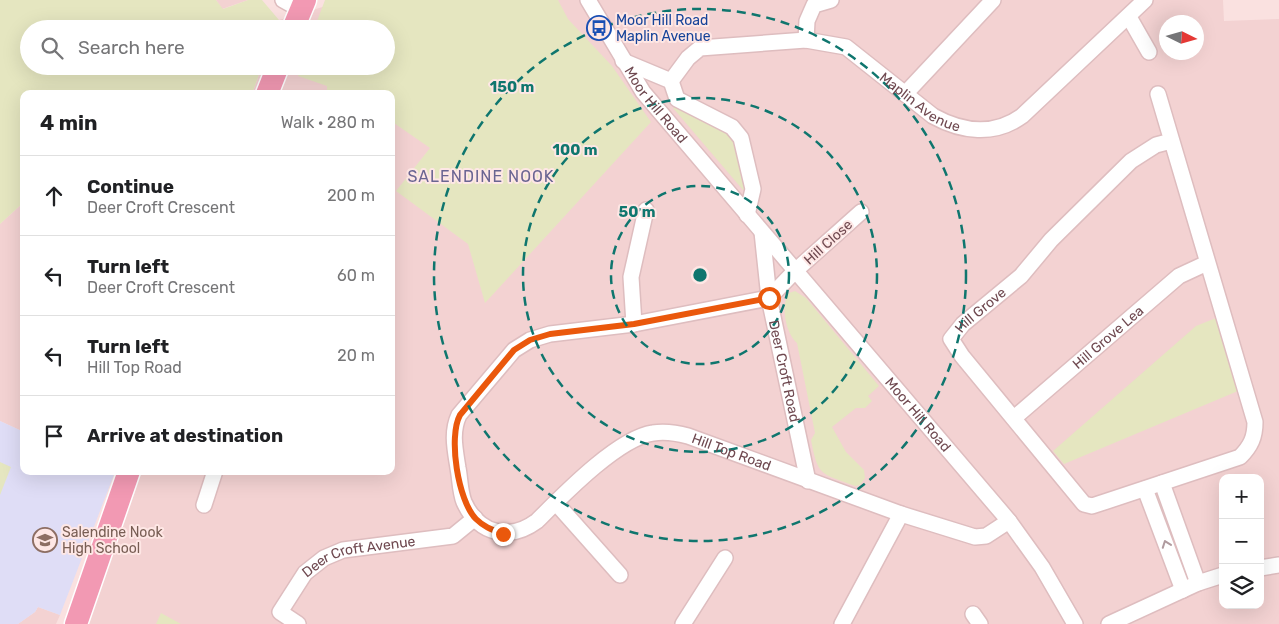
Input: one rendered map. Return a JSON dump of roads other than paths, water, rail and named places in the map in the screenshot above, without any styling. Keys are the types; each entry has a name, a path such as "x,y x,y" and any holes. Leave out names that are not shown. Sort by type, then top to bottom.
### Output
{"highway":[{"path":"269,90 274,75"},
{"path":"76,624 128,475"}],"street":[{"name":"Moor Hill Road","path":"588,0 623,61 644,92 1009,522 1042,567 1076,624"},
{"path":"806,40 807,20 814,5 831,0"},
{"path":"905,94 993,0"},
{"name":"Maplin Avenue","path":"670,81 688,58 700,48 806,40 846,48 933,116 948,124 964,129 980,130 1010,125 1130,17 1145,0"},
{"path":"1130,17 1149,52"},
{"name":"Moor Hill Road","path":"623,61 670,81 677,99 732,127 741,138 753,189 747,215"},
{"name":"Hill Grove","path":"1158,94 1255,422 1255,436 1249,449 1240,457 1100,505 1084,504 962,356 951,339 963,324 1021,276 1051,240 1130,161 1156,145 1171,141"},
{"path":"634,324 631,277 646,210"},
{"name":"Hill Close","path":"769,298 795,271 862,212"},
{"name":"Deer Croft Road","path":"762,231 769,298 808,481"},
{"name":"Hill Grove Lea","path":"1014,418 1179,276 1207,264"},
{"path":"475,518 464,501 456,452 455,424 460,415 514,350 530,340 550,334 634,324 769,298"},
{"name":"Hill Top Road","path":"475,518 488,528 503,534 514,533 527,528 617,449 638,437 653,433 688,436 901,514 975,537 986,536 1009,522"},
{"path":"204,505 214,475"},
{"path":"1162,483 1198,583"},
{"path":"1145,489 1183,590"},
{"path":"556,503 620,575"},
{"path":"842,624 901,514"},
{"name":"Deer Croft Avenue","path":"298,624 280,612 305,572 324,558 343,550 453,536 475,518"},
{"path":"683,624 725,558"},
{"path":"1264,567 1279,565"},
{"path":"1109,624 1198,583 1219,577"}],"place":[{"name":"Moor Hill Road Maplin Avenue","path":"599,28"},
{"name":"Salendine Nook High School","path":"45,540"}],"district":[{"name":"SALENDINE NOOK","path":"481,176"}]}
